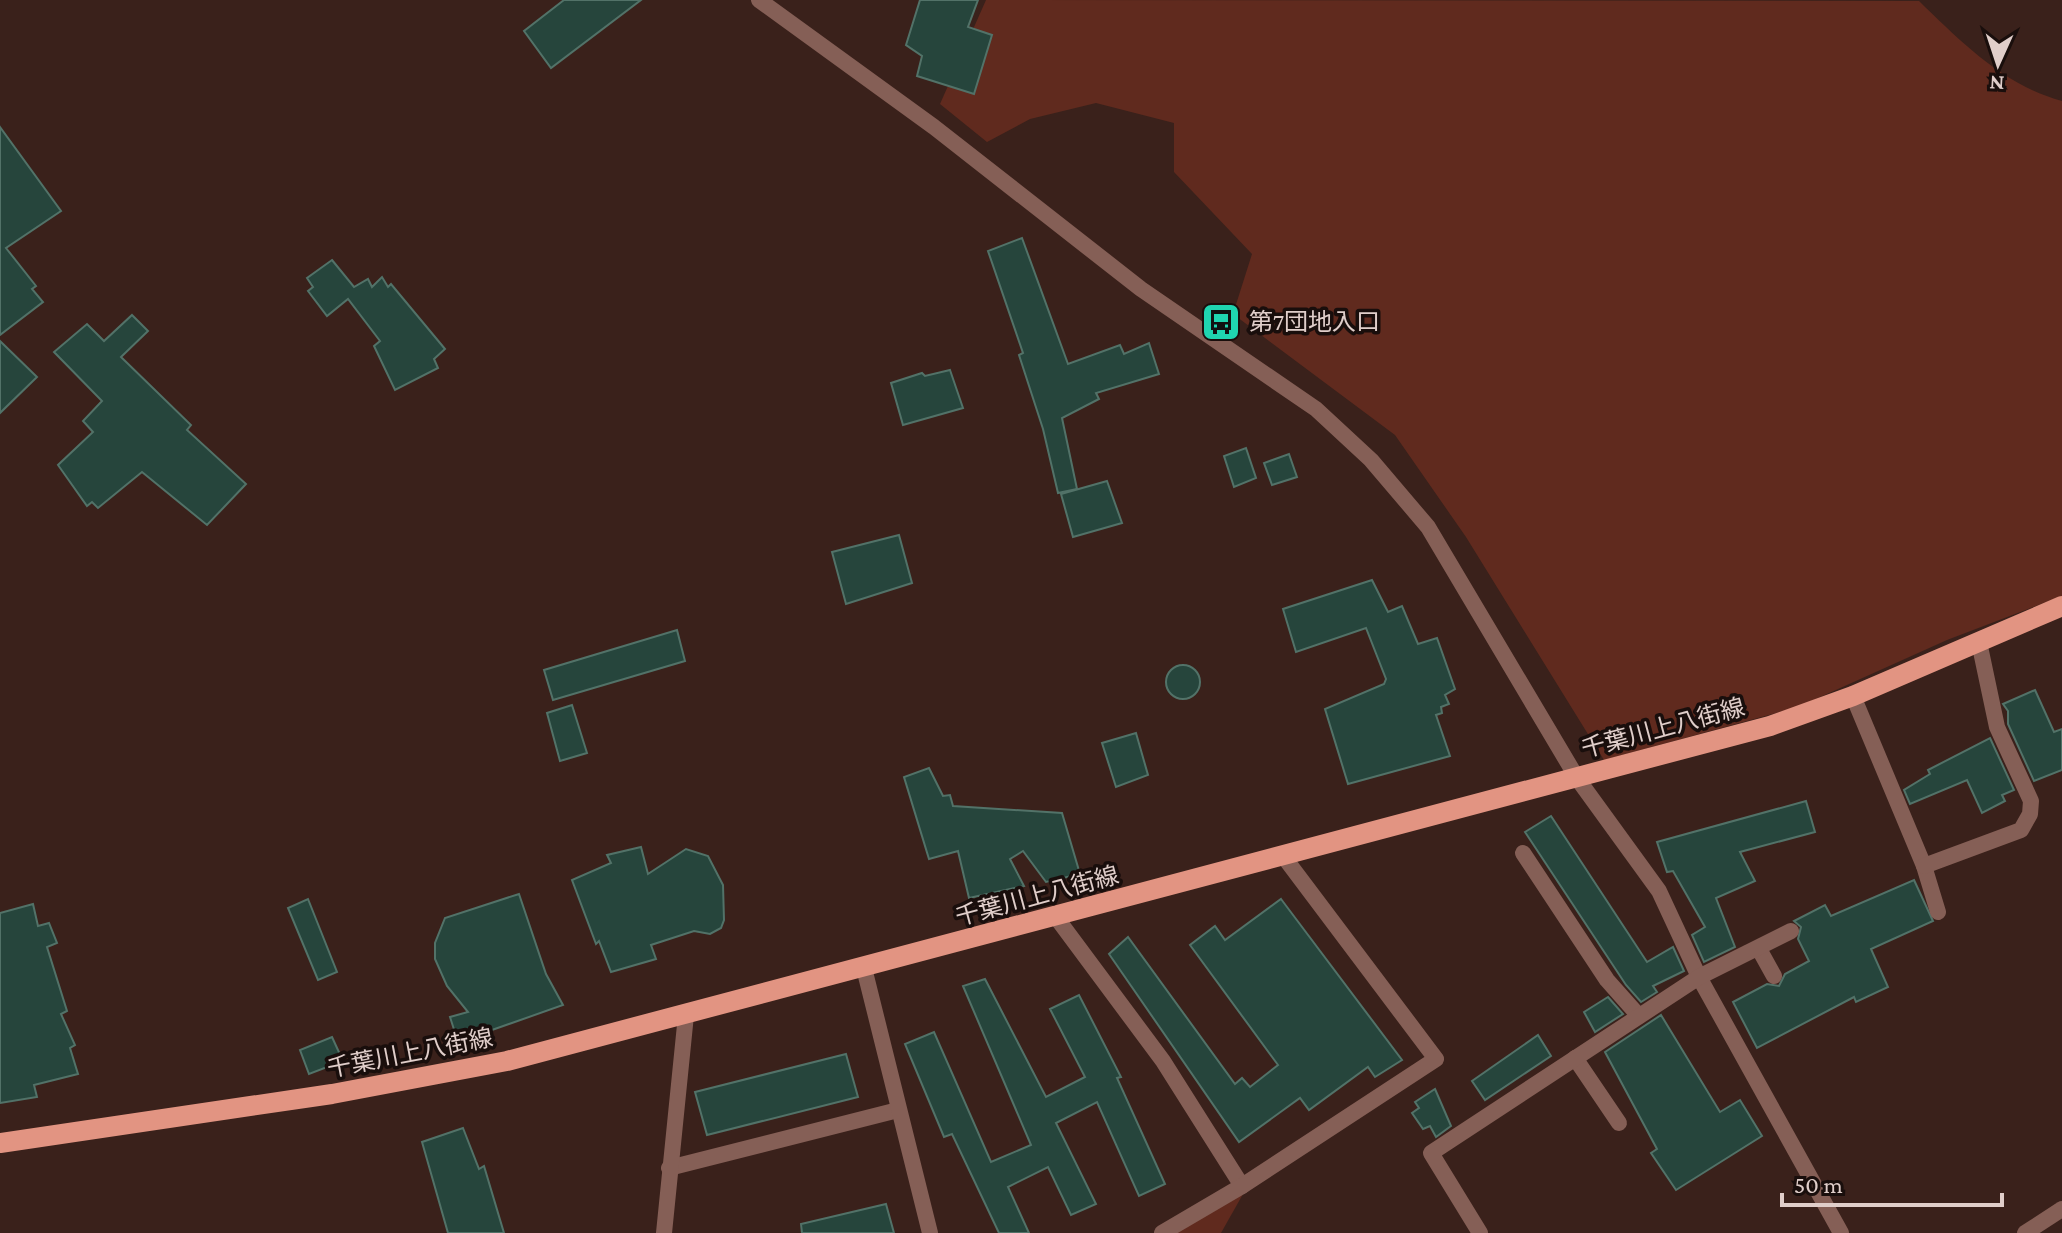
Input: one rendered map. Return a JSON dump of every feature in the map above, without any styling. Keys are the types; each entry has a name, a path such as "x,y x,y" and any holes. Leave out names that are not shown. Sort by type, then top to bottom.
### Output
{"main road":[{"name":"千葉川上八街線","path":"0,1143 416,1081 686,1015 1770,726 1853,696 2062,606"}],"street":[{"path":"759,0 934,127 1141,289 1316,409 1371,460 1428,527 1577,778 1659,891 1699,977 1841,1233"},
{"path":"1924,866 2021,830 2030,814 2031,801 1997,727 1979,642"},
{"path":"1853,696 1924,866 1938,912"},
{"path":"1523,853 1607,980 1639,1016"},
{"path":"1162,1233 1242,1186 1436,1059 1284,857"},
{"path":"1056,917 1163,1061 1242,1186"},
{"path":"1480,1233 1431,1153 1699,977 1791,931"},
{"path":"1759,949 1774,976"},
{"path":"864,968 930,1233"},
{"path":"664,1233 686,1015"},
{"path":"1575,1058 1619,1123"},
{"path":"669,1168 898,1110"},
{"path":"2025,1233 2062,1209"}],"shaded area":[{"path":"986,0 1919,1 1968,47 2003,74 2062,101 2062,596 1947,640 1798,707 1604,760 1466,537 1395,435 1233,314 1252,254 1174,172 1174,123 1096,103 1030,119 987,142 940,104"},
{"path":"1243,1194 1221,1233 1176,1233"}],"building":[{"path":"564,0 641,0 551,68 524,31"},
{"path":"920,0 978,0 968,27 992,35 974,94 917,76 922,56 906,45"},
{"path":"0,127 61,211 6,248 36,286 32,289 43,302 0,335"},
{"path":"1022,238 1068,364 1120,345 1124,354 1149,343 1159,374 1096,393 1099,399 1062,418 1077,489 1058,493 1043,429 1019,355 1023,353 988,251"},
{"path":"332,260 354,287 368,279 372,287 382,277 388,287 391,284 445,349 434,359 438,368 395,390 374,346 380,341 348,299 327,316 308,291 313,287 307,278"},
{"path":"132,315 148,331 121,357 191,425 187,430 246,484 207,525 142,472 98,508 92,502 87,506 58,465 93,432 83,421 102,401 54,352 87,324 104,341"},
{"path":"0,341 37,377 0,413"},
{"path":"950,370 963,408 903,425 891,383 922,373 925,376"},
{"path":"1246,448 1256,478 1234,487 1224,456"},
{"path":"1289,454 1297,477 1272,485 1264,463"},
{"path":"1107,481 1122,523 1073,537 1061,494"},
{"path":"899,535 912,583 846,604 832,552"},
{"path":"1372,580 1388,612 1402,606 1418,644 1437,638 1455,689 1445,695 1449,704 1441,707 1442,713 1436,715 1450,756 1348,784 1325,709 1384,684 1386,679 1366,628 1296,652 1283,609"},
{"path":"677,630 685,661 553,700 544,670"},
{"path":"1183,665 1195,670 1200,682 1195,694 1183,699 1171,694 1166,682 1171,670"},
{"path":"2035,690 2054,732 2062,729 2062,770 2034,781 2008,724 2008,711 2003,704"},
{"path":"572,705 587,753 560,761 547,713"},
{"path":"1136,733 1148,775 1116,787 1102,743"},
{"path":"1990,738 2014,790 2002,795 2005,801 1982,813 1967,780 1910,804 1904,790 1930,774 1928,770"},
{"path":"929,768 943,796 950,795 953,806 1062,813 1080,874 1046,882 1023,851 1010,859 1024,886 969,898 958,851 929,859 904,777"},
{"path":"1806,801 1815,832 1740,852 1755,881 1716,898 1735,947 1704,962 1692,935 1705,927 1673,871 1667,872 1657,842"},
{"path":"1551,816 1647,962 1673,947 1684,971 1653,986 1657,992 1641,1002 1626,985 1525,832"},
{"path":"641,847 648,874 686,849 708,856 723,885 724,920 721,928 710,934 694,931 651,945 656,959 611,972 599,941 596,944 572,880 611,863 607,855"},
{"path":"1914,880 1933,921 1871,949 1888,987 1856,1002 1854,997 1757,1048 1733,1002 1767,984 1779,986 1785,974 1809,961 1798,939 1801,927 1794,921 1825,905 1831,916"},
{"path":"519,894 546,974 563,1005 458,1042 450,1017 468,1012 447,986 435,959 435,943 445,918"},
{"path":"308,899 337,972 318,980 288,908"},
{"path":"1281,899 1402,1060 1375,1077 1368,1067 1309,1110 1300,1098 1239,1142 1109,954 1128,937 1235,1084 1242,1078 1250,1087 1278,1065 1190,945 1215,926 1225,940"},
{"path":"33,904 38,926 49,923 57,943 47,947 67,1011 61,1014 75,1045 70,1048 78,1074 34,1085 37,1097 0,1103 0,913"},
{"path":"985,979 1046,1097 1085,1077 1050,1009 1079,995 1121,1077 1117,1078 1165,1184 1139,1196 1097,1102 1056,1123 1096,1204 1071,1215 1048,1167 1008,1187 1029,1233 999,1233 952,1134 944,1137 905,1044 934,1032 991,1162 1031,1145 963,986"},
{"path":"1608,997 1623,1014 1595,1032 1584,1012"},
{"path":"1661,1015 1720,1112 1740,1100 1762,1136 1676,1190 1651,1153 1657,1149 1605,1052"},
{"path":"1538,1035 1551,1056 1485,1100 1472,1081"},
{"path":"332,1037 343,1061 309,1074 300,1050"},
{"path":"846,1054 858,1097 707,1135 695,1092"},
{"path":"1435,1089 1451,1126 1436,1137 1430,1126 1423,1129 1412,1113 1419,1108 1415,1102"},
{"path":"463,1128 479,1169 484,1166 504,1233 448,1233 422,1142"},
{"path":"886,1204 894,1233 802,1233 801,1224"}],"place":[{"name":"第7団地入口","path":"1221,322"}]}
